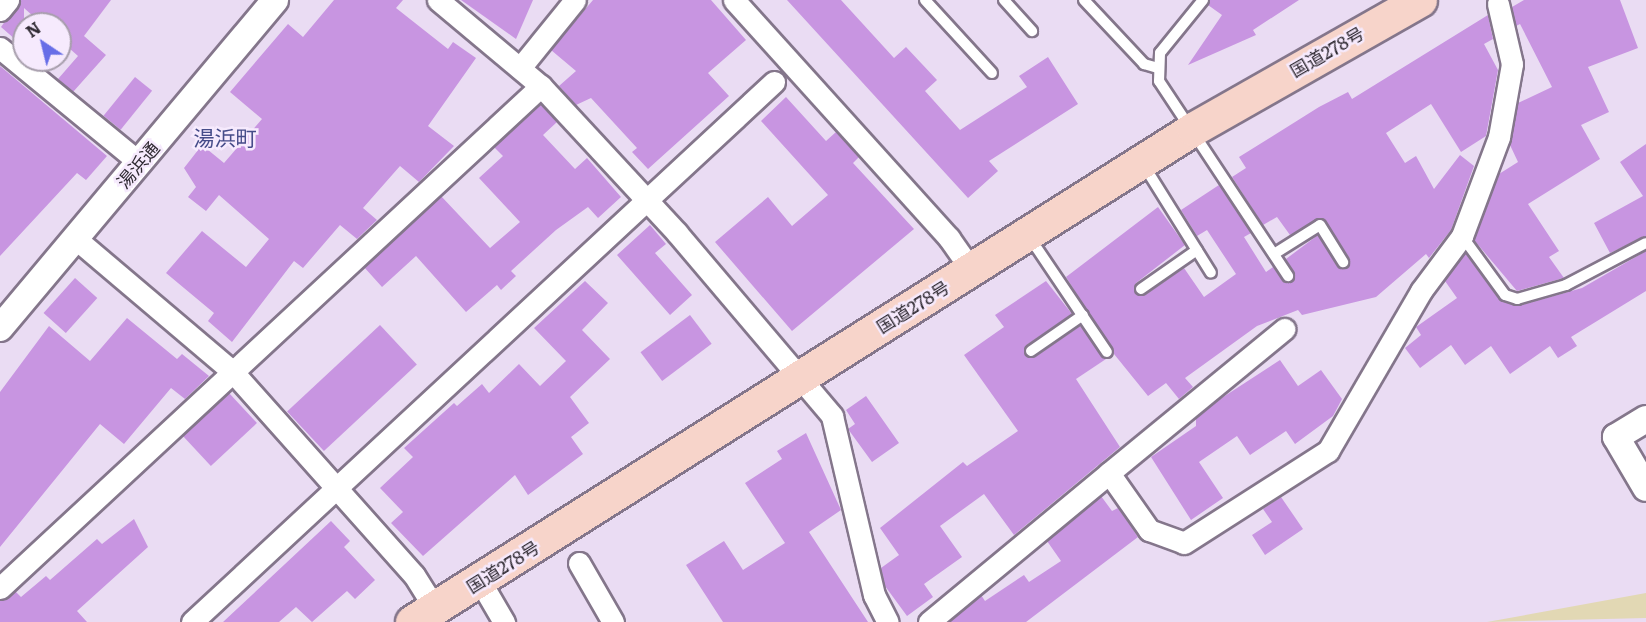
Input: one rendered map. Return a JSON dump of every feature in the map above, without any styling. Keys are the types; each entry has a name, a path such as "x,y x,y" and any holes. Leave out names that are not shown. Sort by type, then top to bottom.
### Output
{"highway":[{"name":"国道278号","path":"423,615 1193,129 1420,0"}],"street":[{"path":"0,10 8,0"},
{"name":"湯浜通","path":"0,328 275,0"},
{"path":"438,0 541,86 646,200 801,377 832,416 874,595 888,622"},
{"path":"520,68 574,0"},
{"path":"734,0 949,238 971,270"},
{"path":"1109,473 1149,530 1184,543 1328,451 1421,291 1462,236 1499,136 1512,63 1498,4"},
{"path":"0,48 140,163"},
{"path":"192,622 774,82"},
{"path":"0,588 541,86"},
{"path":"75,238 232,371 338,487 414,576 423,615"},
{"path":"929,622 1284,329"},
{"path":"1646,418 1616,437 1646,488"},
{"path":"579,563 614,622"},
{"path":"480,581 504,622"}],"lane":[{"path":"926,0 992,73"},
{"path":"1004,0 1032,31"},
{"path":"1084,0 1144,64 1158,68"},
{"path":"1203,0 1160,53 1159,81 1193,129 1288,276"},
{"path":"1142,162 1211,273"},
{"path":"1274,254 1320,225 1343,262"},
{"path":"1028,235 1107,352"},
{"path":"1462,236 1505,295 1517,299 1566,285 1646,243"},
{"path":"1141,289 1197,250"},
{"path":"1031,351 1083,315"}],"sand":[{"path":"1646,593 1646,618 1487,622"}],"building":[{"path":"20,0 111,0 84,36 106,55 73,92 58,79 64,72 72,72 72,63 78,56 72,51 72,12 28,12 24,8 24,12 12,12 12,37 1,27"},
{"path":"334,0 403,0 396,8 448,49 453,42 476,58 428,126 454,146 419,182 400,166 363,208 377,220 357,239 340,225 303,268 294,261 232,342 208,321 214,313 166,273 202,231 246,267 269,239 219,195 206,211 188,197 196,187 184,168 202,145 224,163 262,119 230,92 288,24 303,37"},
{"path":"461,0 533,0 516,39"},
{"path":"593,0 711,0 746,40 708,73 729,96 648,169 632,152 637,148 591,98 576,105 559,86 576,71 551,50"},
{"path":"787,0 841,0 894,58 906,47 937,80 925,91 960,130 1027,87 1019,76 1048,57 1078,104 989,161 998,171 968,198"},
{"path":"1210,0 1299,0 1253,30 1256,35 1188,65 1222,15 1208,5"},
{"path":"1524,0 1620,0 1638,48 1588,67 1609,112 1581,125 1600,159 1528,204 1559,251 1549,257 1564,278 1517,291 1474,240 1499,174 1518,162 1510,145 1518,103 1552,87 1520,24 1516,26 1512,7"},
{"path":"1488,15 1493,39 1484,44 1498,70 1486,136 1461,152 1431,104 1386,133 1405,163 1416,156 1434,189 1460,155 1474,166 1451,230 1429,258 1426,254 1376,297 1302,315 1298,310 1257,326 1185,378 1193,387 1179,399 1166,383 1148,396 1114,354 1066,277 1158,207 1185,245 1136,283 1135,293 1145,295 1184,268 1204,297 1236,274 1207,230 1197,236 1181,210 1219,185 1251,233 1244,237 1266,272 1273,267 1284,282 1293,282 1295,275 1286,259 1318,235 1337,266 1346,269 1350,259 1324,219 1290,235 1277,217 1263,225 1232,177 1246,168 1239,157 1319,107 1348,92 1352,99"},
{"path":"0,66 107,156 86,180 77,173 0,256"},
{"path":"135,77 152,91 121,130 104,116"},
{"path":"786,97 826,141 836,132 859,157 853,163 914,229 792,331 715,242 768,197 792,226 828,195 761,121"},
{"path":"540,104 557,122 543,135 575,169 587,158 621,197 598,218 588,207 556,230 511,271 516,276 501,290 497,285 466,312 416,256 382,287 364,267 441,196 490,248 520,222 479,178 503,156 494,147"},
{"path":"1646,144 1646,236 1610,253 1594,223 1643,196 1620,162"},
{"path":"650,225 666,244 655,253 692,295 670,315 617,255"},
{"path":"1646,251 1646,291 1571,337 1577,346 1558,358 1550,346 1510,374 1491,346 1465,365 1451,345 1420,368 1405,348 1421,335 1416,327 1457,298 1445,281 1465,253 1499,299 1518,306 1582,288"},
{"path":"75,278 97,298 66,333 44,313"},
{"path":"585,281 608,303 582,330 610,359 570,397 589,423 571,437 583,454 528,495 515,475 423,556 391,523 403,512 380,488 413,457 404,448 454,403 457,406 482,384 489,393 519,364 540,386 566,361 534,328"},
{"path":"1046,281 1072,314 1027,345 1025,355 1035,357 1080,326 1106,359 1076,379 1120,447 1014,535 984,494 940,526 962,557 924,584 933,597 907,616 885,586 881,568 899,555 880,528 963,462 967,466 1018,431 964,355 1004,327 995,315"},
{"path":"690,315 712,344 662,381 640,352"},
{"path":"127,318 177,359 182,354 209,376 185,399 171,388 124,444 100,424 0,547 0,392 49,326 90,361"},
{"path":"380,325 417,364 324,451 287,412"},
{"path":"1280,360 1298,386 1321,370 1342,399 1333,416 1295,444 1286,431 1250,455 1237,436 1199,462 1223,498 1191,520 1151,457 1196,426 1196,418 1214,403"},
{"path":"229,393 257,423 211,466 183,436"},
{"path":"866,396 899,443 872,462 848,429 855,424 846,410"},
{"path":"806,433 841,510 809,532 868,622 723,622 686,565 724,541 743,570 785,543 745,483 782,459 777,451"},
{"path":"1101,496 1112,511 1118,508 1138,537 1026,622 949,622 981,595 985,601 1024,575 1029,582 1061,561 1047,541"},
{"path":"1281,497 1303,529 1265,555 1252,535 1272,522 1263,509"},
{"path":"134,519 148,547 77,611 87,622 0,622 0,600 15,591 21,597 46,576 50,580 97,539 102,544"},
{"path":"331,521 350,541 344,547 375,580 355,599 347,591 312,622 296,607 279,622 223,622"}],"district":[{"name":"湯浜町","path":"225,137"}]}
